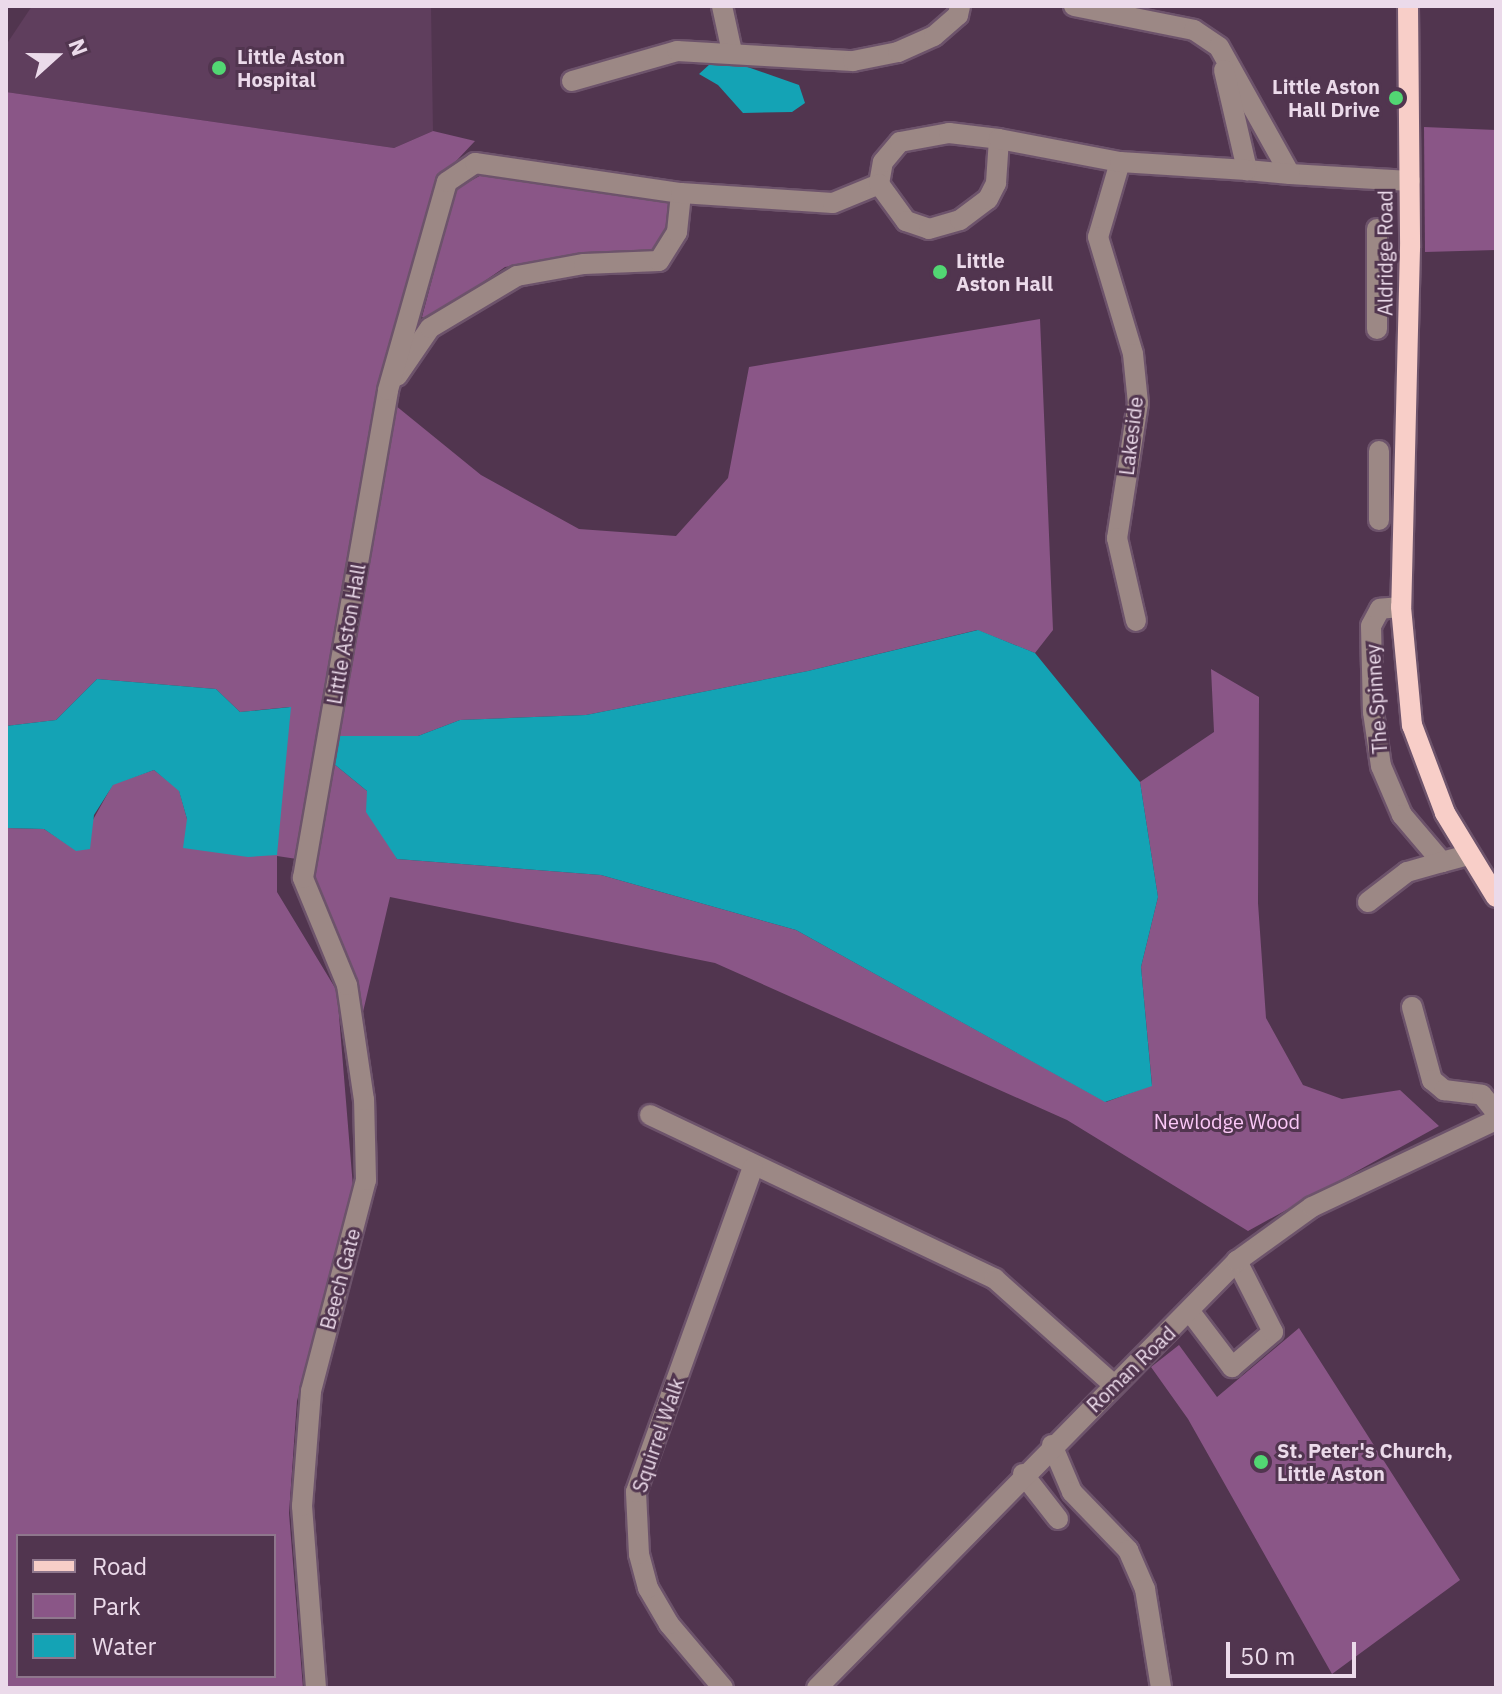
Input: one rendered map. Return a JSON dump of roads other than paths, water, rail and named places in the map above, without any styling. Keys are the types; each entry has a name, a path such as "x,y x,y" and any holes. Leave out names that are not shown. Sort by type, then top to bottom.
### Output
{"main road":[{"name":"Aldridge Road","path":"1408,6 1410,248 1407,501 1401,607 1412,725 1445,813 1496,897"}],"street":[{"path":"722,6 732,52"},
{"path":"572,81 677,51 853,61 898,52 934,36 958,15 960,6"},
{"path":"1074,6 1194,30 1219,47 1290,174"},
{"path":"1219,47 1247,170"},
{"path":"999,139 996,183 988,199 960,220 929,229 906,221 879,184 883,162 900,142 949,133 999,139 1120,162 1410,181"},
{"name":"Lakeside","path":"1120,162 1098,237 1133,354 1138,403 1117,538 1136,621"},
{"name":"Little Aston Hall","path":"303,878 388,390 447,182 475,163 681,193 833,203 879,184"},
{"name":"Little Aston Hall","path":"388,390 430,328 517,276 584,264 659,261 677,232 681,193"},
{"path":"1377,329 1378,239 1410,248"},
{"path":"1379,451 1379,520"},
{"path":"1381,498 1407,501"},
{"name":"The Spinney","path":"1401,607 1380,609 1371,626 1381,766 1402,815 1442,862"},
{"path":"1368,902 1407,872 1469,855"},
{"name":"Beech Gate","path":"303,878 347,985 364,1100 366,1180 311,1391 302,1506 316,1688"},
{"path":"1412,1007 1432,1080 1444,1090 1482,1095 1496,1112"},
{"path":"650,1115 753,1167 995,1279 1114,1385"},
{"name":"Roman Road","path":"817,1688 1023,1474 1191,1313 1237,1261 1312,1207 1496,1120"},
{"name":"Squirrel Walk","path":"723,1688 669,1624 648,1588 639,1554 636,1492 753,1167"},
{"path":"1191,1313 1232,1367 1273,1332 1237,1261"},
{"path":"1052,1445 1072,1492 1128,1550 1145,1589 1161,1688"},
{"path":"1023,1474 1058,1519"}],"water":[{"path":"736,63 799,85 805,103 792,112 743,113 718,85 699,74 710,64"},
{"path":"978,630 1035,653 1140,782 1158,897 1141,967 1152,1086 1105,1102 796,930 601,875 397,859 366,812 367,791 328,759 330,736 418,736 460,720 586,715 808,671"},
{"path":"97,679 216,689 240,712 291,707 277,855 248,857 183,848 187,819 179,791 154,770 113,785 94,815 90,849 76,851 44,829 6,828 6,726 56,720"}],"place":[{"name":"Little Aston Hospital","path":"219,68"},
{"name":"Little Aston Hall Drive","path":"1396,98"},
{"name":"Little Aston Hall","path":"940,272"},
{"name":"St. Peter's Church, Little Aston","path":"1261,1462"}],"park label":[{"name":"Newlodge Wood","path":"1227,1121"}]}
